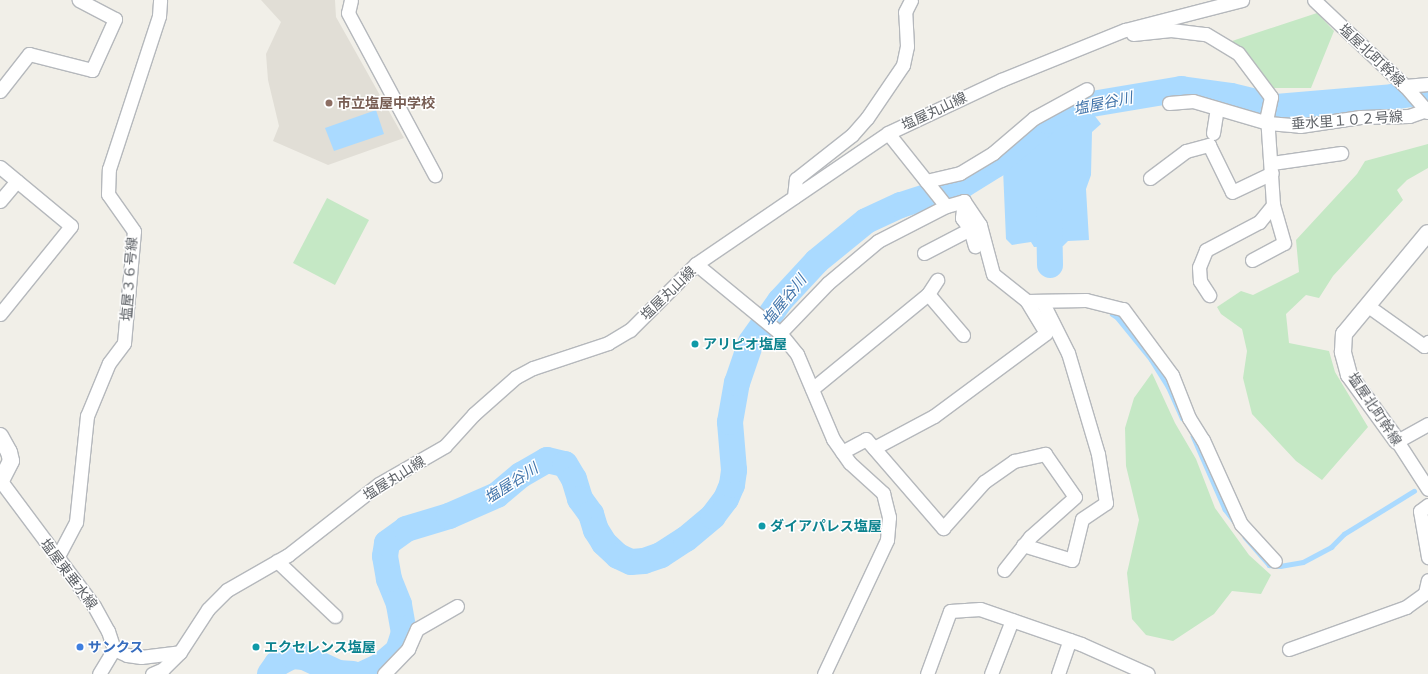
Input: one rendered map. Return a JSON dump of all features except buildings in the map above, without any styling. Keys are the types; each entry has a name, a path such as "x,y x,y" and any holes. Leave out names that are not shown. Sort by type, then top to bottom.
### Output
{"street":[{"path":"0,91 29,54 92,70 115,19 78,0"},
{"name":"塩屋３６号線","path":"57,558 76,522 87,416 108,362 124,344 134,231 108,194 109,169 159,16 160,0"},
{"path":"351,0 348,13 435,175"},
{"path":"794,197 796,179 852,135 867,118 903,65 907,46 905,12 911,0"},
{"name":"塩屋丸山線","path":"152,674 163,669 180,652 208,609 227,590 277,561 316,534 379,484 445,446 474,414 516,377 534,368 608,343 630,330 696,264 888,133 1000,80 1125,30 1242,0"},
{"name":"塩屋北町幹線","path":"1314,0 1405,86 1427,111"},
{"path":"1125,30 1134,35 1171,30 1206,34 1238,53 1271,97 1268,120 1272,168 1272,205 1284,243 1252,260"},
{"path":"1405,86 1428,84"},
{"path":"926,181 960,173 993,153 1034,118 1087,89"},
{"name":"垂水里１０２号線","path":"1169,103 1193,101 1268,120 1300,126 1360,118 1409,116 1427,111"},
{"path":"1212,133 1217,108"},
{"path":"888,133 943,201"},
{"path":"1150,178 1186,151 1209,145 1232,192 1272,168 1341,153"},
{"path":"0,166 71,226 0,314"},
{"path":"0,201 17,181"},
{"path":"780,333 828,284 878,241 943,201 964,201"},
{"path":"964,201 962,218 970,229 975,246"},
{"path":"874,448 934,416 1046,333 1027,301 993,274 980,226 964,201"},
{"path":"1209,295 1200,281 1199,267 1206,250 1259,222 1272,205"},
{"path":"924,253 970,229"},
{"name":"塩屋北町幹線","path":"1428,233 1344,334 1343,352 1349,375 1397,441 1428,489"},
{"path":"696,264 753,309 780,333 797,354 833,439 850,463 883,493 889,517 887,540 824,674"},
{"path":"812,389 928,294 937,280"},
{"path":"928,294 963,335"},
{"path":"1023,545 1072,560 1082,519 1106,503 1098,454 1068,353 1042,300"},
{"path":"1027,301 1086,300 1123,309 1172,375 1189,418 1203,440 1241,524 1275,561"},
{"path":"1368,306 1424,346 1428,342"},
{"path":"1397,441 1428,424"},
{"path":"0,436 9,452 11,461 1,480"},
{"path":"842,452 866,439 943,528 984,482 1014,461 1045,454 1075,497 1023,545 1004,570"},
{"name":"塩屋東垂水線","path":"1,480 57,558 94,606 108,631 114,649"},
{"path":"1428,505 1420,511 1428,557"},
{"path":"277,561 335,616"},
{"path":"1289,649 1406,607 1425,593 1428,580"},
{"path":"384,674 408,649 417,629 457,606"},
{"path":"927,674 950,611 980,609 1070,640 1129,670 1148,674"},
{"path":"991,674 1012,620"},
{"path":"1058,674 1070,640"},
{"path":"99,674 114,649 127,655 141,656 180,652"}],"shaded area":[{"name":"市立塩屋中学校","path":"261,0 335,0 336,17 404,138 328,165 273,141 279,126 268,80 266,54 281,22"}],"green space":[{"path":"1317,13 1334,31 1311,88 1274,88 1247,53 1232,41"},
{"path":"1428,144 1428,168 1407,180 1397,190 1403,200 1333,276 1319,298 1306,295 1286,314 1289,343 1329,351 1335,372 1368,427 1322,480 1296,461 1252,414 1243,378 1247,351 1242,329 1221,314 1217,307 1241,291 1253,295 1299,272 1296,240 1357,174 1365,161"},
{"path":"327,198 369,220 335,285 293,263"},
{"path":"1152,373 1175,423 1196,459 1215,508 1249,555 1271,575 1261,594 1232,591 1214,614 1173,641 1146,635 1132,619 1127,573 1139,520 1126,466 1125,428 1134,398"}],"water":[{"path":"376,110 384,134 334,151 325,128"},
{"path":"1091,111 1101,124 1092,132 1091,175 1086,189 1089,240 1068,241 1063,246 1034,247 1031,242 1012,245 1006,239 1003,169 1056,124"}],"waterway":[{"name":"塩屋谷川","path":"363,674 380,666 398,651 404,633 399,604 389,579 385,556 387,543 406,529 449,516 497,495 521,475 547,460 565,464 574,479 580,499 591,514 596,530 604,543 618,556 631,562 644,561 661,555 686,539 713,516 726,499 732,485 734,470 730,422 737,383 751,342 780,301 817,261 866,221 901,205 963,185 995,165 1047,121 1074,107 1181,89 1231,96 1276,107 1392,97 1428,91"},
{"path":"1049,212 1050,265"},
{"path":"1112,314 1117,317 1151,359 1168,386 1182,418"},
{"path":"1193,436 1225,509 1234,521"},
{"path":"1245,537 1269,565 1280,566 1303,562 1331,547 1344,534 1414,491"},
{"name":"塩屋谷川","path":"270,674 277,664 292,656 304,657 338,673 353,674"}],"place":[{"name":"市立塩屋中学校","path":"329,103"},
{"name":"アリピオ塩屋","path":"695,344"},
{"name":"ダイアパレス塩屋","path":"762,526"},
{"name":"サンクス","path":"80,647"},
{"name":"エクセレンス塩屋","path":"256,647"}]}
